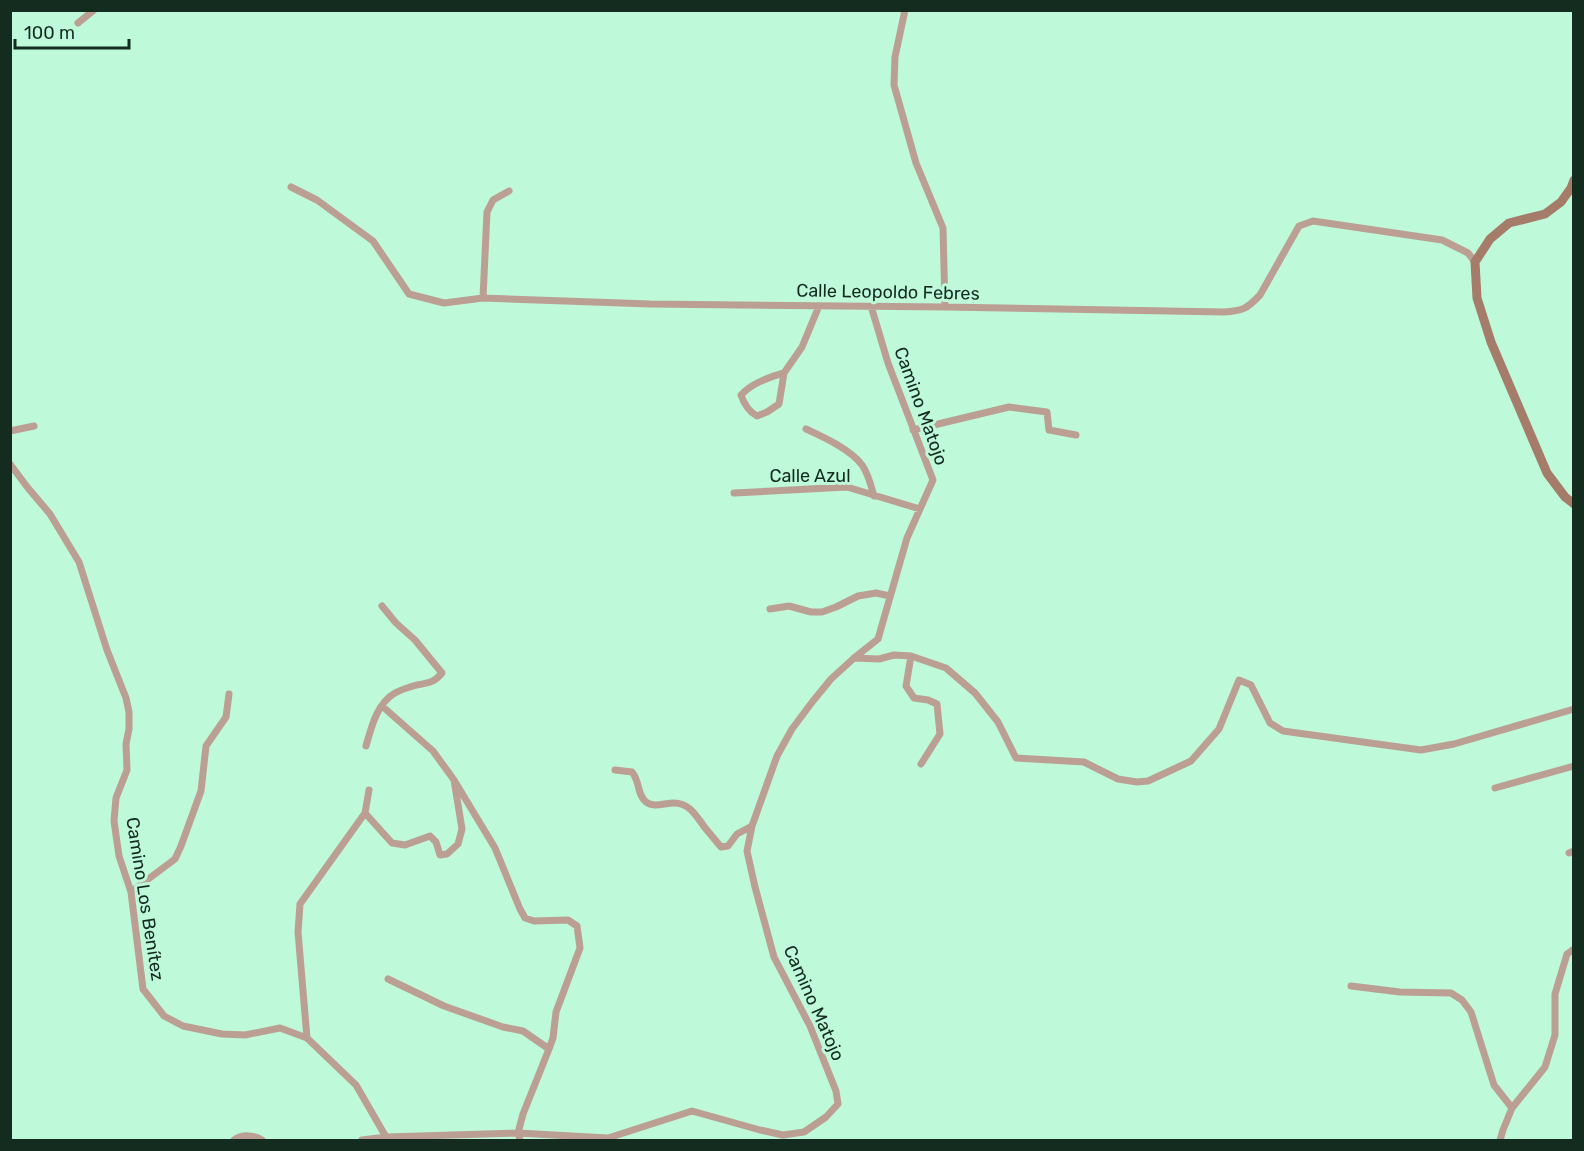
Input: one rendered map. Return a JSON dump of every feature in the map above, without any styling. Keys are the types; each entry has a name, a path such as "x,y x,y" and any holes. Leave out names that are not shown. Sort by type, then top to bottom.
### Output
{"street":[{"path":"78,23 94,10"},
{"path":"905,10 895,57 894,86 916,163 943,228 945,307"},
{"path":"1574,180 1561,202 1545,214 1509,223 1490,238 1476,262 1477,298 1491,342 1547,473 1565,497 1574,504"},
{"name":"Calle Leopoldo Febres","path":"291,187 317,200 373,241 409,294 444,303 483,298 650,304 1240,311 1260,295 1299,226 1313,221 1442,240 1468,253 1476,262"},
{"path":"483,298 487,212 493,200 510,191"},
{"path":"784,373 770,376 741,394 744,404 751,413 757,416 779,404 784,373 802,347 819,306"},
{"name":"Camino Matojo","path":"362,1140 386,1137 608,1138 692,1110 783,1135 804,1132 826,1117 838,1104 836,1091 810,1026 774,957 754,887 747,851 752,826 777,756 792,729 825,687 854,658 879,639 907,538 933,480 888,363 871,306"},
{"path":"913,430 1009,407 1047,412 1049,430 1076,435"},
{"path":"10,431 34,426"},
{"path":"806,429 854,456 865,470 874,496"},
{"name":"Camino Los Benítez","path":"10,464 50,514 79,562 107,650 126,698 129,720 126,744 127,771 116,798 114,821 119,856 131,892 143,989 164,1016 183,1026 222,1034 245,1035 280,1028 307,1038 356,1085 386,1137"},
{"name":"Calle Azul","path":"734,493 847,487 920,509"},
{"path":"770,609 789,606 811,612 822,612 858,596 876,593 890,596"},
{"path":"366,746 371,726 382,706 394,693 435,682 442,673 415,640 382,606"},
{"path":"854,658 879,659 894,655 911,656 946,668 975,693 998,722 1016,758 1084,762 1118,779 1137,782 1148,781 1191,761 1219,729 1239,680 1251,685 1270,723 1283,731 1421,750 1454,744 1574,709"},
{"path":"911,656 906,686 914,698 937,704 940,723 940,734 921,764"},
{"path":"131,892 175,859 201,790 206,746 226,717 229,694"},
{"path":"382,706 433,751 454,780 495,848 525,918 534,921 568,920 577,926 580,948 555,1012 553,1038 523,1114 519,1137"},
{"path":"1495,788 1574,766"},
{"path":"615,770 632,772 637,778 642,799 649,804 675,803 687,806 695,813 721,848 728,846 738,834 752,826"},
{"path":"365,813 392,843 405,845 430,836 436,842 440,855 447,855 458,844 462,828 454,780"},
{"path":"307,1038 298,932 300,904 365,813 369,790"},
{"path":"1500,1140 1512,1108 1545,1067 1555,1035 1555,994 1567,954 1574,949"},
{"path":"388,980 444,1006 503,1027 523,1031 549,1049"},
{"path":"1351,986 1400,992 1451,993 1462,1000 1471,1012 1494,1084 1512,1108"},
{"path":"234,1140 238,1137 255,1136 262,1140"}]}
